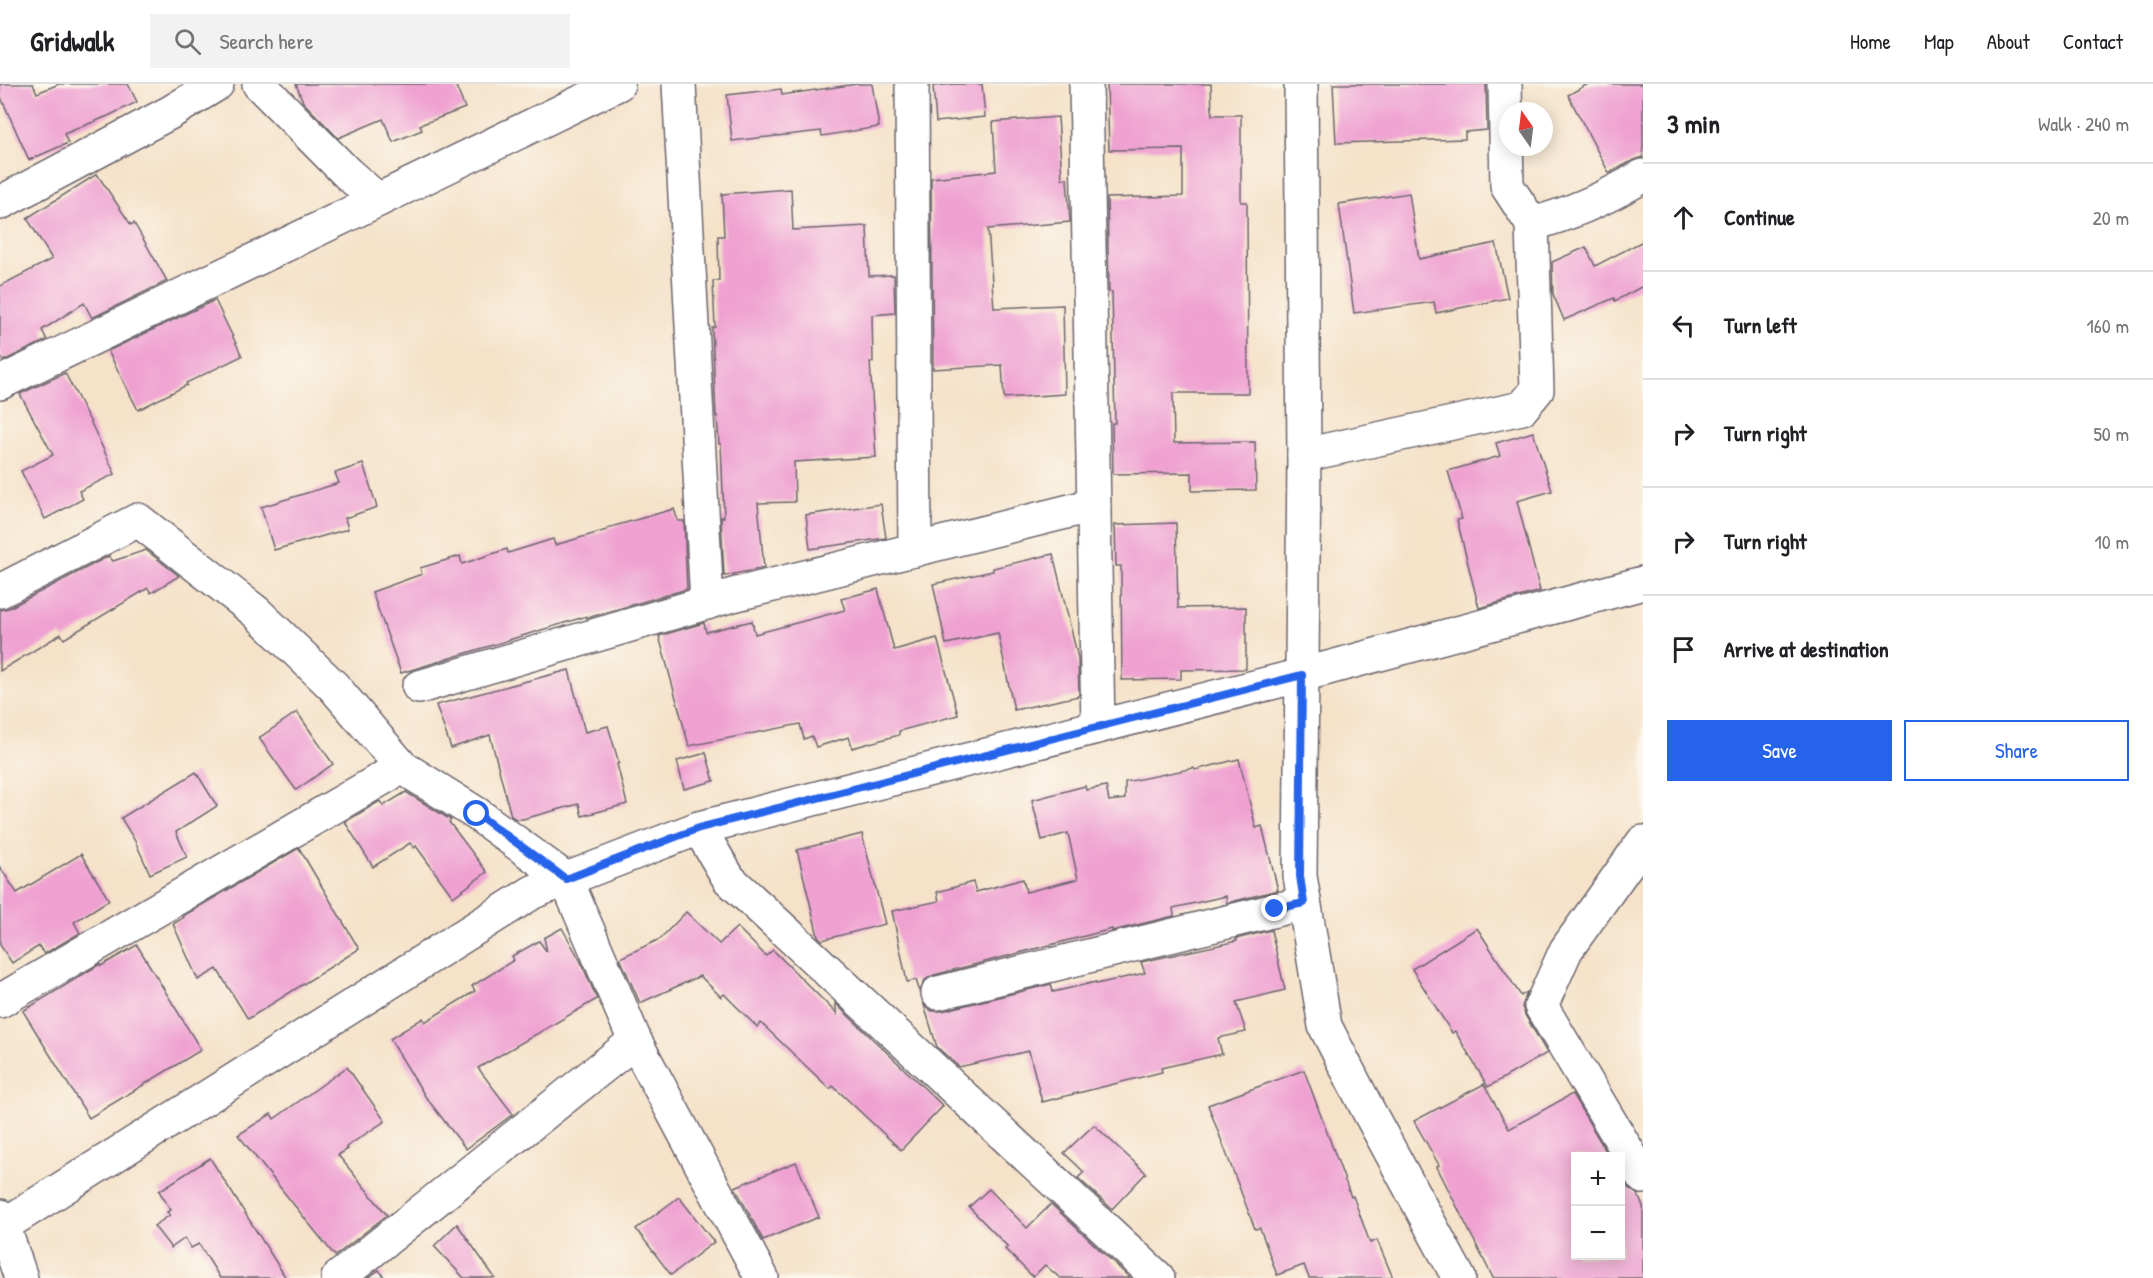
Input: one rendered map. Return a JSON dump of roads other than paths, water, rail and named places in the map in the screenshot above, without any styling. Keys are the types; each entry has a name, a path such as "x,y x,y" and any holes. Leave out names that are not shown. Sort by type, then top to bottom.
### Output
{"street":[{"path":"0,203 171,112 217,84"},
{"path":"260,84 347,174 378,200"},
{"path":"0,383 618,84"},
{"path":"679,84 707,603"},
{"path":"912,84 915,550"},
{"path":"1086,84 1098,727"},
{"path":"1301,84 1304,455 1300,876 1325,1026 1459,1278"},
{"path":"1304,455 1522,408 1537,390 1532,224 1507,186 1505,84"},
{"path":"1532,224 1557,218 1643,176"},
{"path":"419,687 707,603 1094,505"},
{"path":"0,591 138,520 256,612 334,687 402,767 477,814 566,879 635,1041 762,1278"},
{"path":"21,1278 2,1220 533,892 699,828 1302,675 1643,583"},
{"path":"0,1002 402,767"},
{"path":"699,828 729,879 1158,1278"},
{"path":"1643,842 1566,950 1541,1006 1643,1178"},
{"path":"938,993 1304,903"},
{"path":"338,1278 635,1041"}]}
